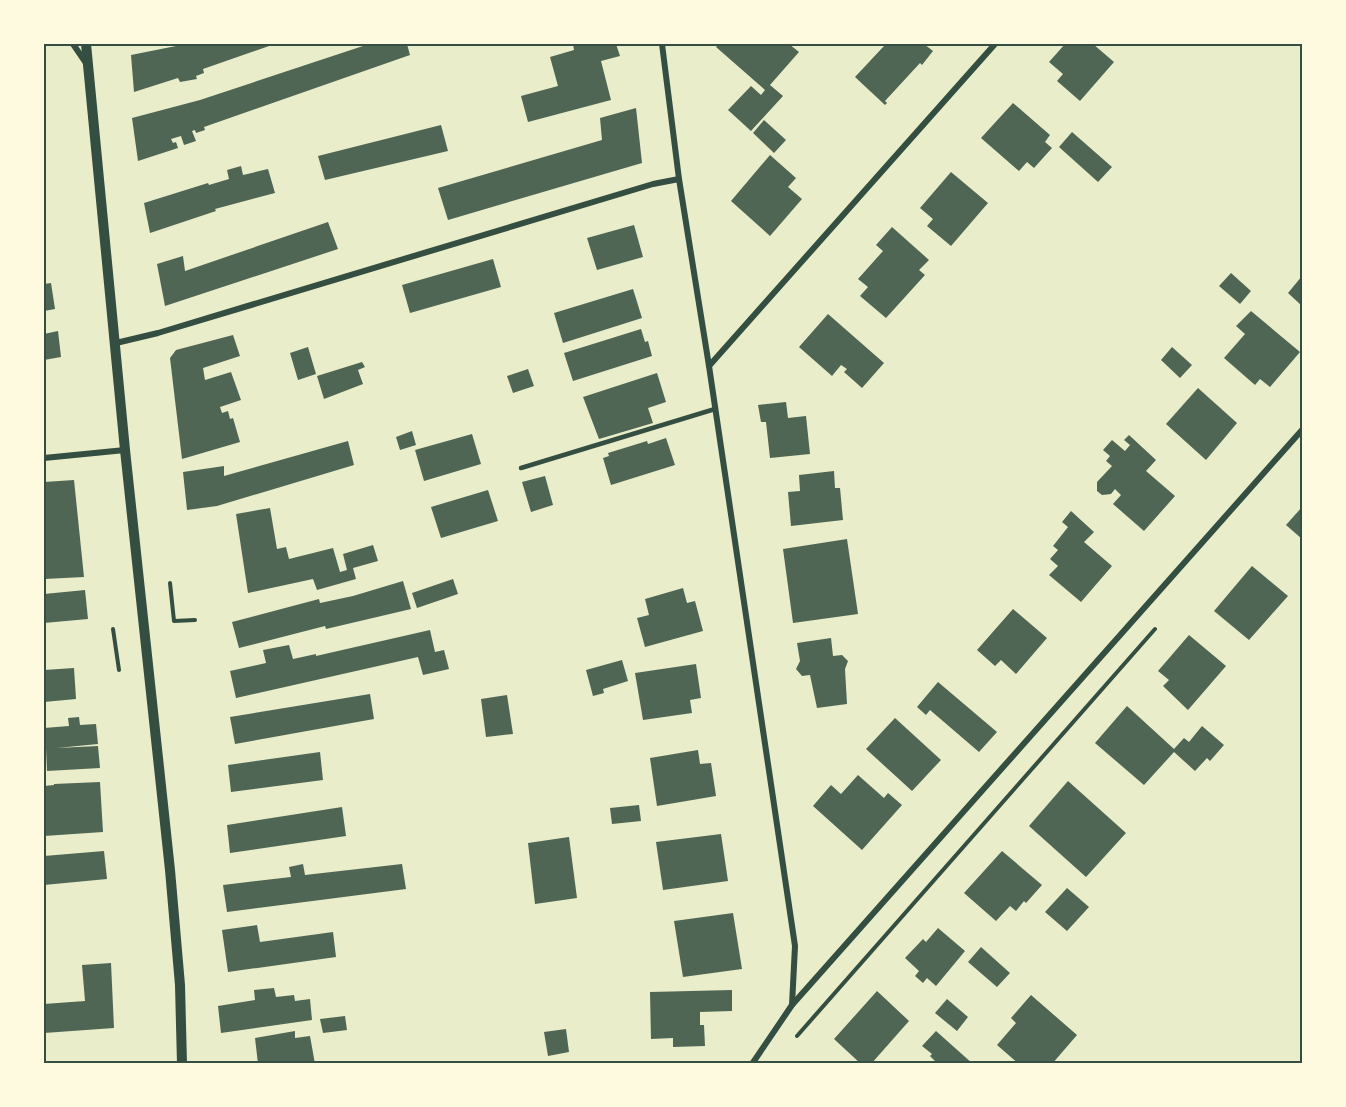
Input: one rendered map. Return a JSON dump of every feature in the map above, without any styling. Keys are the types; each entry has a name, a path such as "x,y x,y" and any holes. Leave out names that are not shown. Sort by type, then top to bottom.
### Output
{"street":[{"path":"73,44 87,66"},
{"path":"86,44 125,450 170,870 180,995 182,1064"},
{"path":"662,44 679,179 795,946 792,1005"},
{"path":"709,366 995,44"},
{"path":"116,343 169,330 653,184 679,179"},
{"path":"752,1064 792,1005 1302,430"},
{"path":"44,459 125,450"}],"lane":[{"path":"521,468 715,410"}],"path":[{"path":"170,583 174,621 195,620"},
{"path":"796,1036 1160,623"},
{"path":"113,629 119,670"}],"building":[{"path":"186,44 275,44 203,69 204,73 196,76 197,79 180,82 178,78 134,92 131,55"},
{"path":"369,44 407,44 410,55 204,127 205,130 196,133 195,130 192,131 196,141 184,145 181,136 171,139 173,143 176,142 178,148 138,161 132,118 200,100"},
{"path":"573,44 616,44 620,56 601,61 611,100 528,122 521,96 558,86 550,57 574,50"},
{"path":"719,44 789,44 799,52 770,85 783,96 751,131 728,110 751,86 761,95 765,90 716,47"},
{"path":"881,44 924,44 933,51 885,101 887,103 885,105 855,77 884,46"},
{"path":"1065,44 1093,44 1114,62 1080,101 1057,81 1063,74 1049,62"},
{"path":"1013,103 1050,135 1045,142 1052,148 1034,168 1027,162 1019,171 981,138"},
{"path":"636,108 642,163 448,220 438,188 602,140 600,118"},
{"path":"764,120 786,140 774,153 753,133"},
{"path":"441,125 448,151 325,180 318,156"},
{"path":"1072,132 1112,167 1098,182 1059,147"},
{"path":"770,155 796,178 788,187 802,199 770,236 731,201"},
{"path":"241,166 243,175 268,169 275,193 215,209 216,211 150,233 144,203 208,183 209,185 229,179 227,170"},
{"path":"951,172 988,203 951,246 927,226 933,219 920,208"},
{"path":"328,222 338,249 165,306 157,264 183,256 185,271"},
{"path":"634,225 643,257 597,270 587,238"},
{"path":"892,227 929,260 919,270 925,275 886,318 860,296 868,287 858,279 883,251 876,245"},
{"path":"493,259 501,287 410,313 402,285"},
{"path":"1231,273 1251,291 1240,304 1219,286"},
{"path":"1302,276 1302,306 1288,293"},
{"path":"51,283 55,309 44,311 44,284"},
{"path":"633,289 642,318 563,343 554,313"},
{"path":"1251,311 1300,352 1270,387 1260,379 1255,385 1224,358 1245,334 1236,326"},
{"path":"828,314 884,363 862,388 844,372 847,369 841,365 832,376 799,347"},
{"path":"641,329 645,342 648,341 652,356 573,381 564,353"},
{"path":"58,331 61,357 44,360 44,334"},
{"path":"233,335 240,356 203,368 205,380 231,372 241,400 220,407 222,413 228,411 230,419 233,418 240,442 182,459 170,358 176,350"},
{"path":"308,347 316,374 298,380 290,353"},
{"path":"1172,347 1192,365 1180,378 1161,360"},
{"path":"362,362 365,367 358,370 363,384 324,399 317,376"},
{"path":"528,369 534,386 513,393 507,376"},
{"path":"657,373 666,402 648,408 653,423 599,439 583,397"},
{"path":"1198,388 1237,423 1206,460 1166,424"},
{"path":"786,402 788,418 806,416 810,454 770,458 766,422 761,422 758,405"},
{"path":"412,431 416,445 400,450 396,437"},
{"path":"472,434 481,464 424,481 415,450"},
{"path":"1129,435 1156,460 1146,471 1175,496 1144,531 1113,504 1121,495 1115,489 1111,494 1102,495 1097,491 1097,482 1112,466 1106,461 1110,456 1103,450 1112,440 1125,451 1130,445 1124,440"},
{"path":"666,438 675,465 611,485 603,458 609,456 608,453 647,441 648,444"},
{"path":"348,441 354,465 217,506 187,510 183,472 224,466 224,476"},
{"path":"834,471 835,488 840,488 843,520 791,526 788,492 800,491 799,475"},
{"path":"545,476 553,505 531,512 522,482"},
{"path":"74,480 84,577 44,579 44,482"},
{"path":"488,490 498,521 441,538 431,507"},
{"path":"1302,507 1302,539 1286,525"},
{"path":"270,508 277,549 286,547 289,559 333,548 340,572 347,570 343,554 373,545 378,561 353,568 356,579 317,590 313,579 248,593 236,514"},
{"path":"1071,511 1094,532 1084,542 1112,566 1081,602 1049,575 1058,566 1050,559 1058,550 1053,546 1068,527 1062,522"},
{"path":"847,539 858,614 793,623 783,549"},
{"path":"1252,566 1288,596 1249,640 1214,611"},
{"path":"453,579 458,594 417,608 412,593"},
{"path":"403,581 411,609 326,629 325,626 239,648 232,622 319,599 320,603 353,596"},
{"path":"683,588 687,603 695,601 703,631 645,647 637,618 649,615 645,599"},
{"path":"85,590 88,619 44,623 44,594"},
{"path":"1013,609 1047,638 1016,674 1001,660 995,666 977,650"},
{"path":"430,630 435,652 444,650 449,669 423,675 418,657 236,698 230,671 266,663 263,650 289,645 293,659 316,654 316,656"},
{"path":"1189,635 1226,666 1188,710 1163,686 1169,680 1158,671"},
{"path":"831,638 833,656 842,655 848,661 845,669 847,704 817,708 810,675 802,676 796,669 800,661 797,643"},
{"path":"622,660 628,681 603,689 604,693 593,696 586,670"},
{"path":"696,664 701,698 690,700 692,713 643,720 635,673"},
{"path":"74,668 76,699 44,702 44,670"},
{"path":"938,682 997,732 979,752 930,710 926,715 917,707"},
{"path":"370,694 374,719 235,744 230,717"},
{"path":"507,695 513,734 486,737 481,699"},
{"path":"1127,706 1174,749 1184,738 1189,742 1202,726 1224,745 1210,761 1207,758 1195,771 1174,752 1144,785 1095,743"},
{"path":"79,717 80,725 96,724 98,744 57,748 98,746 100,768 47,771 44,728 69,726 68,718"},
{"path":"895,718 941,760 912,791 866,749"},
{"path":"698,750 700,764 711,763 716,796 657,806 650,758"},
{"path":"320,752 323,780 231,792 228,765"},
{"path":"858,775 884,798 888,793 902,805 862,850 813,806 831,785 841,794"},
{"path":"1068,781 1126,833 1086,877 1029,826"},
{"path":"100,782 103,832 44,836 44,786"},
{"path":"639,805 641,821 612,824 610,808"},
{"path":"342,807 346,836 230,853 227,825"},
{"path":"721,834 728,881 663,890 656,842"},
{"path":"569,837 577,898 535,904 528,843"},
{"path":"104,851 107,879 44,885 44,856"},
{"path":"1002,851 1042,885 1016,911 1010,906 996,921 964,893"},
{"path":"303,864 305,875 402,864 406,889 227,912 223,885 291,877 289,867"},
{"path":"1067,888 1089,907 1067,931 1045,912"},
{"path":"733,913 742,969 683,977 674,921"},
{"path":"257,925 260,942 333,932 336,957 228,972 222,930"},
{"path":"938,928 965,951 936,986 927,978 923,983 915,976 919,971 905,958 923,939 926,942"},
{"path":"981,947 1010,973 997,987 968,962"},
{"path":"111,963 114,1028 44,1033 44,1004 85,1001 82,965"},
{"path":"274,988 276,997 294,995 295,1001 310,999 312,1020 221,1033 218,1006 255,1000 254,990"},
{"path":"732,990 732,1011 700,1012 700,1025 704,1025 705,1046 673,1047 673,1038 651,1039 650,992"},
{"path":"877,991 909,1021 871,1064 861,1064 834,1039"},
{"path":"1031,995 1077,1035 1052,1064 1019,1064 997,1045 1016,1023 1011,1018"},
{"path":"947,999 968,1017 957,1031 935,1013"},
{"path":"345,1016 347,1030 323,1033 320,1019"},
{"path":"566,1029 569,1052 548,1056 544,1032"},
{"path":"295,1031 295,1038 310,1036 315,1064 258,1064 255,1038"},
{"path":"936,1031 973,1064 938,1064 930,1056 932,1054 922,1046"}]}
